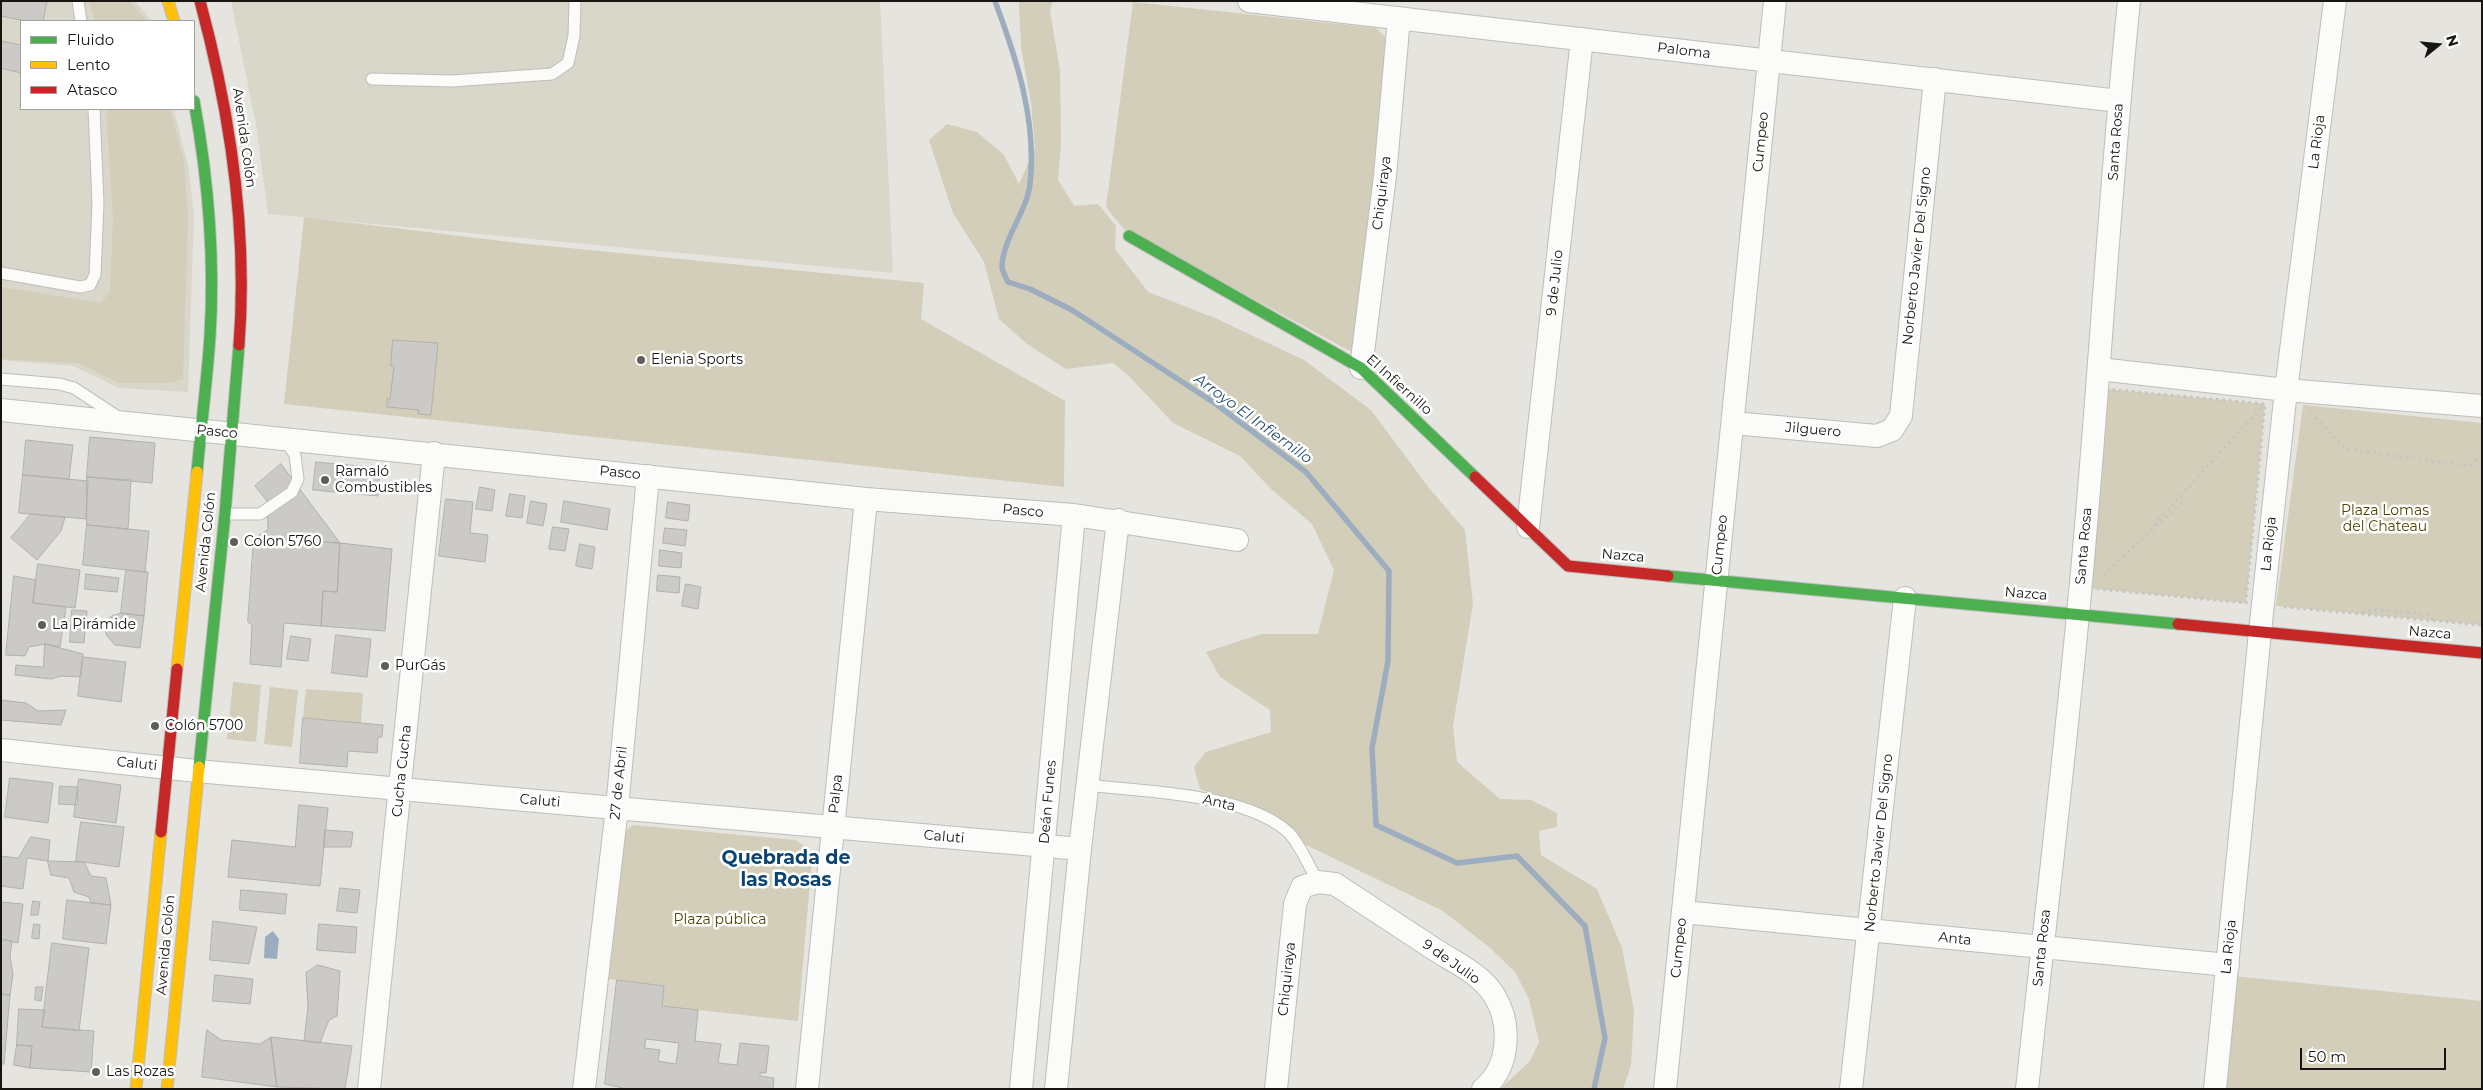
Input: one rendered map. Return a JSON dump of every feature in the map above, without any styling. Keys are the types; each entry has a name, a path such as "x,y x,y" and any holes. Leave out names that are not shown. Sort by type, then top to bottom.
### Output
{"main road":[{"path":"168,1 174,20"},
{"name":"Avenida Colón","path":"167,1089 197,771 225,514 241,319 240,235 232,154 224,101 200,1"},
{"name":"Avenida Colón","path":"136,1089 210,336 212,274 206,180 195,108"},
{"name":"El Infiernillo","path":"1129,236 1361,368 1568,566"},
{"name":"Nazca","path":"1568,566 2482,653"}],"street":[{"name":"Paloma","path":"1249,1 1372,8 1400,18 2119,101"},
{"name":"Cumpeo","path":"1665,1089 1775,1"},
{"name":"Santa Rosa","path":"2027,1089 2078,614 2119,101 2129,1"},
{"name":"La Rioja","path":"2215,1089 2286,390 2335,1"},
{"name":"Chiquiraya","path":"1361,368 1385,176 1400,18"},
{"name":"9 de Julio","path":"1528,527 1582,39"},
{"name":"Norberto Javier Del Signo","path":"1892,430 1901,416 1934,79"},
{"path":"2099,369 2286,390 2482,406"},
{"name":"Pasco","path":"1,410 434,453 866,499 1074,515 1118,520 1237,540"},
{"name":"Jilguero","path":"1733,423 1877,436 1892,430"},
{"name":"Cucha Cucha","path":"369,1089 434,453"},
{"name":"27 de Abril","path":"584,1089 616,808 648,476"},
{"name":"Palpa","path":"806,1089 866,499"},
{"name":"Deán Funes","path":"1021,1089 1074,515"},
{"path":"1056,1089 1080,849 1118,520"},
{"name":"Norberto Javier Del Signo","path":"1851,1089 1870,931 1904,598"},
{"name":"Caluti","path":"1,750 197,771 1080,849"},
{"name":"Chiquiraya","path":"1276,1089 1295,904 1302,887 1318,882"},
{"name":"9 de Julio","path":"1318,882 1335,884 1474,975 1494,994 1502,1014 1506,1042 1502,1064 1492,1082 1483,1089"},
{"name":"Anta","path":"1683,912 2228,966"}],"lane":[{"path":"78,1 81,20"},
{"path":"372,79 452,81 552,74 568,63 574,36 575,1"},
{"path":"1,273 80,287 90,285 95,275 98,202 94,110"},
{"path":"1,379 59,384 74,388 128,424"},
{"path":"225,514 260,514 292,492 298,479 295,455 284,439"},
{"name":"Anta","path":"1087,786 1217,800 1268,818 1290,834 1318,882"}],"path":[{"path":"2088,588 2106,389 2265,404"},
{"path":"2154,525 2265,404"},
{"path":"2088,588 2246,603 2265,404"},
{"path":"2309,411 2346,449 2469,466 2482,455"},
{"path":"2102,576 2184,501"},
{"path":"2088,588 2095,582"},
{"path":"2276,606 2482,624"}],"shaded area":[{"path":"1,1 135,1 151,20 20,20 20,110 174,110 188,166 194,215 188,392 119,388 73,366 1,360"},
{"path":"231,1 880,1 893,273 268,214 256,124"}],"green space":[{"path":"89,1 129,1 146,20 95,20"},
{"path":"1019,1 1053,1 1050,10 1060,71 1061,143 1058,180 1074,206 1098,204 1116,226 1115,249 1148,292 1215,318 1304,360 1371,410 1429,488 1465,530 1473,604 1453,726 1457,762 1500,799 1531,800 1557,813 1557,827 1539,831 1541,855 1597,889 1622,948 1634,1010 1631,1066 1623,1089 1500,1089 1530,1061 1539,1042 1529,999 1515,972 1489,947 1443,911 1304,844 1252,808 1200,789 1194,767 1206,752 1271,732 1270,710 1220,677 1206,652 1261,634 1318,634 1334,570 1312,524 1270,488 1240,456 1173,423 1128,375 1113,363 1066,369 1027,344 999,319 984,262 953,213 929,140 947,124 977,132 1004,155 1019,184 1035,148 1031,103 1021,47"},
{"path":"1133,2 1376,28 1388,40 1357,341 1350,351 1124,229 1106,207"},
{"path":"106,110 170,110 184,161 188,218 183,379 169,383 119,383 78,363 1,359 1,287 101,303 110,292 113,218"},
{"name":"Elenia Sports","path":"304,217 518,243 924,283 921,319 1065,401 1064,487 284,404"},
{"path":"2106,389 2265,404 2246,603 2088,588"},
{"name":"Plaza Lomas del Chateau","path":"2303,405 2482,423 2482,625 2276,606"},
{"path":"233,682 261,685 256,742 227,739"},
{"path":"270,687 298,690 292,747 264,744"},
{"path":"306,689 363,693 361,723 303,718"},
{"name":"Plaza pública","path":"633,825 795,840 806,847 812,859 798,1021 662,1006 664,986 609,979 625,836 626,831"},
{"path":"2233,976 2482,1001 2482,1089 2222,1089"}],"water":[{"path":"273,931 279,939 277,959 264,958 265,937"}],"building":[{"path":"1,1 47,1 43,20 21,20 1,16"},
{"path":"1,41 20,45 20,73 1,68"},
{"path":"393,340 438,343 431,415 418,414 419,410 387,407 387,399 390,399 394,366 391,366"},
{"path":"90,437 155,443 152,483 87,477"},
{"path":"26,440 73,445 69,479 23,475"},
{"path":"316,462 380,468 378,496 313,490"},
{"path":"281,464 340,543 254,538 268,530 267,501 255,486"},
{"path":"23,475 88,481 86,519 19,513"},
{"path":"87,477 131,480 128,529 87,525"},
{"path":"480,487 495,490 492,511 476,509"},
{"path":"510,494 525,496 522,518 506,516"},
{"path":"446,499 473,502 470,533 488,535 485,562 439,556"},
{"path":"531,501 547,504 543,526 527,523"},
{"path":"564,501 610,509 607,530 561,522"},
{"path":"668,502 690,505 688,521 666,518"},
{"path":"31,514 65,517 61,531 37,560 11,538"},
{"path":"87,525 149,531 145,572 83,565"},
{"path":"553,527 569,529 565,551 549,549"},
{"path":"665,528 687,530 685,546 663,543"},
{"path":"254,538 340,543 337,592 323,591 321,626 284,623 281,667 250,664 252,625 248,622"},
{"path":"340,543 392,549 385,631 321,626 323,591 337,592"},
{"path":"580,544 595,547 592,569 576,566"},
{"path":"660,550 682,553 681,568 659,566"},
{"path":"38,564 80,570 75,608 33,603"},
{"path":"126,570 148,572 144,616 121,613"},
{"path":"86,574 119,578 117,592 85,589"},
{"path":"658,575 680,577 679,593 657,591"},
{"path":"14,576 36,580 33,603 66,607 60,647 45,644 29,647 25,656 6,655"},
{"path":"686,584 701,587 698,609 682,606"},
{"path":"72,610 87,611 84,643 70,642"},
{"path":"121,613 144,616 140,648 115,645 107,636 102,624 112,616"},
{"path":"336,635 371,639 367,677 332,673"},
{"path":"291,636 311,639 308,661 287,659"},
{"path":"45,644 83,654 81,677 61,676 51,679 15,675 16,665 43,667"},
{"path":"83,657 126,662 121,702 78,696"},
{"path":"1,700 26,703 38,711 66,710 61,725 1,720"},
{"path":"303,718 383,725 382,737 378,737 377,753 348,751 347,767 300,763"},
{"path":"10,778 53,783 48,823 5,817"},
{"path":"79,779 121,785 116,823 74,817"},
{"path":"60,786 78,787 77,805 59,804"},
{"path":"299,805 328,808 320,886 228,877 232,840 295,847"},
{"path":"81,822 124,827 119,867 76,861"},
{"path":"325,830 353,832 351,847 324,847"},
{"path":"31,837 50,840 48,861 27,858 23,889 1,886 1,856 18,858"},
{"path":"48,861 84,862 91,876 106,878 111,905 91,903 89,897 74,892 69,878 51,875"},
{"path":"340,888 360,890 357,913 337,911"},
{"path":"241,890 287,894 285,914 240,910"},
{"path":"67,900 111,905 106,944 63,939"},
{"path":"33,901 40,902 38,915 31,915"},
{"path":"1,902 23,904 18,943 1,939"},
{"path":"213,921 257,927 249,964 210,960"},
{"path":"34,924 40,925 39,939 32,938"},
{"path":"319,924 357,927 355,953 317,950"},
{"path":"1,939 12,941 10,956 13,974 10,995 1,994"},
{"path":"52,943 89,948 79,1031 42,1027"},
{"path":"318,965 340,971 337,1016 329,1020 320,1043 304,1041 308,1007 306,973"},
{"path":"215,975 253,979 250,1004 213,1001"},
{"path":"617,980 664,986 662,1006 698,1010 695,1041 721,1044 718,1063 737,1065 740,1043 769,1046 766,1073 760,1073 760,1076 774,1078 773,1089 627,1089 605,1084","holes":["646,1039 679,1043 676,1064 658,1061 660,1050 645,1048"]},
{"path":"36,987 43,987 41,1001 35,1000"},
{"path":"1,994 10,995 4,1064 1,1064"},
{"path":"19,1009 45,1010 42,1027 94,1031 91,1072 30,1068 32,1046 17,1045"},
{"path":"207,1030 221,1040 260,1044 271,1037 277,1087 202,1077"},
{"path":"271,1037 352,1046 345,1089 277,1087"},
{"path":"17,1045 32,1046 30,1068 14,1065"}],"waterway":[{"name":"Arroyo El Infiernillo","path":"995,1 1018,68 1031,137 1028,194 1003,257 1002,268 1008,282 1030,289 1072,310 1216,404 1306,472 1389,571 1388,661 1372,748 1376,825 1457,863 1517,856 1585,926 1605,1038 1594,1089"}],"traffic: fast":[{"path":"195,107 207,188 212,277 209,353 197,472"},
{"path":"1129,236 1361,368 1475,477"},
{"path":"199,767 225,514 239,345"},
{"path":"1668,576 2178,624"}],"traffic: slow":[{"path":"168,1 174,20"},
{"path":"177,669 197,472"},
{"path":"167,1089 199,767"},
{"path":"136,1089 161,832"}],"traffic: jam":[{"path":"200,1 211,43 228,128 239,214 241,258 239,345"},
{"path":"1475,477 1568,566 1668,576"},
{"path":"2178,624 2482,653"},
{"path":"161,832 177,669"}],"place":[{"name":"Elenia Sports","path":"641,360"},
{"name":"Ramaló Combustibles","path":"325,480"},
{"name":"Colon 5760","path":"234,542"},
{"name":"La Pirámide","path":"42,625"},
{"name":"PurGás","path":"385,666"},
{"name":"Colón 5700","path":"155,726"},
{"name":"Las Rozas","path":"96,1072"}],"district":[{"name":"Quebrada de las Rosas","path":"786,869"}]}
